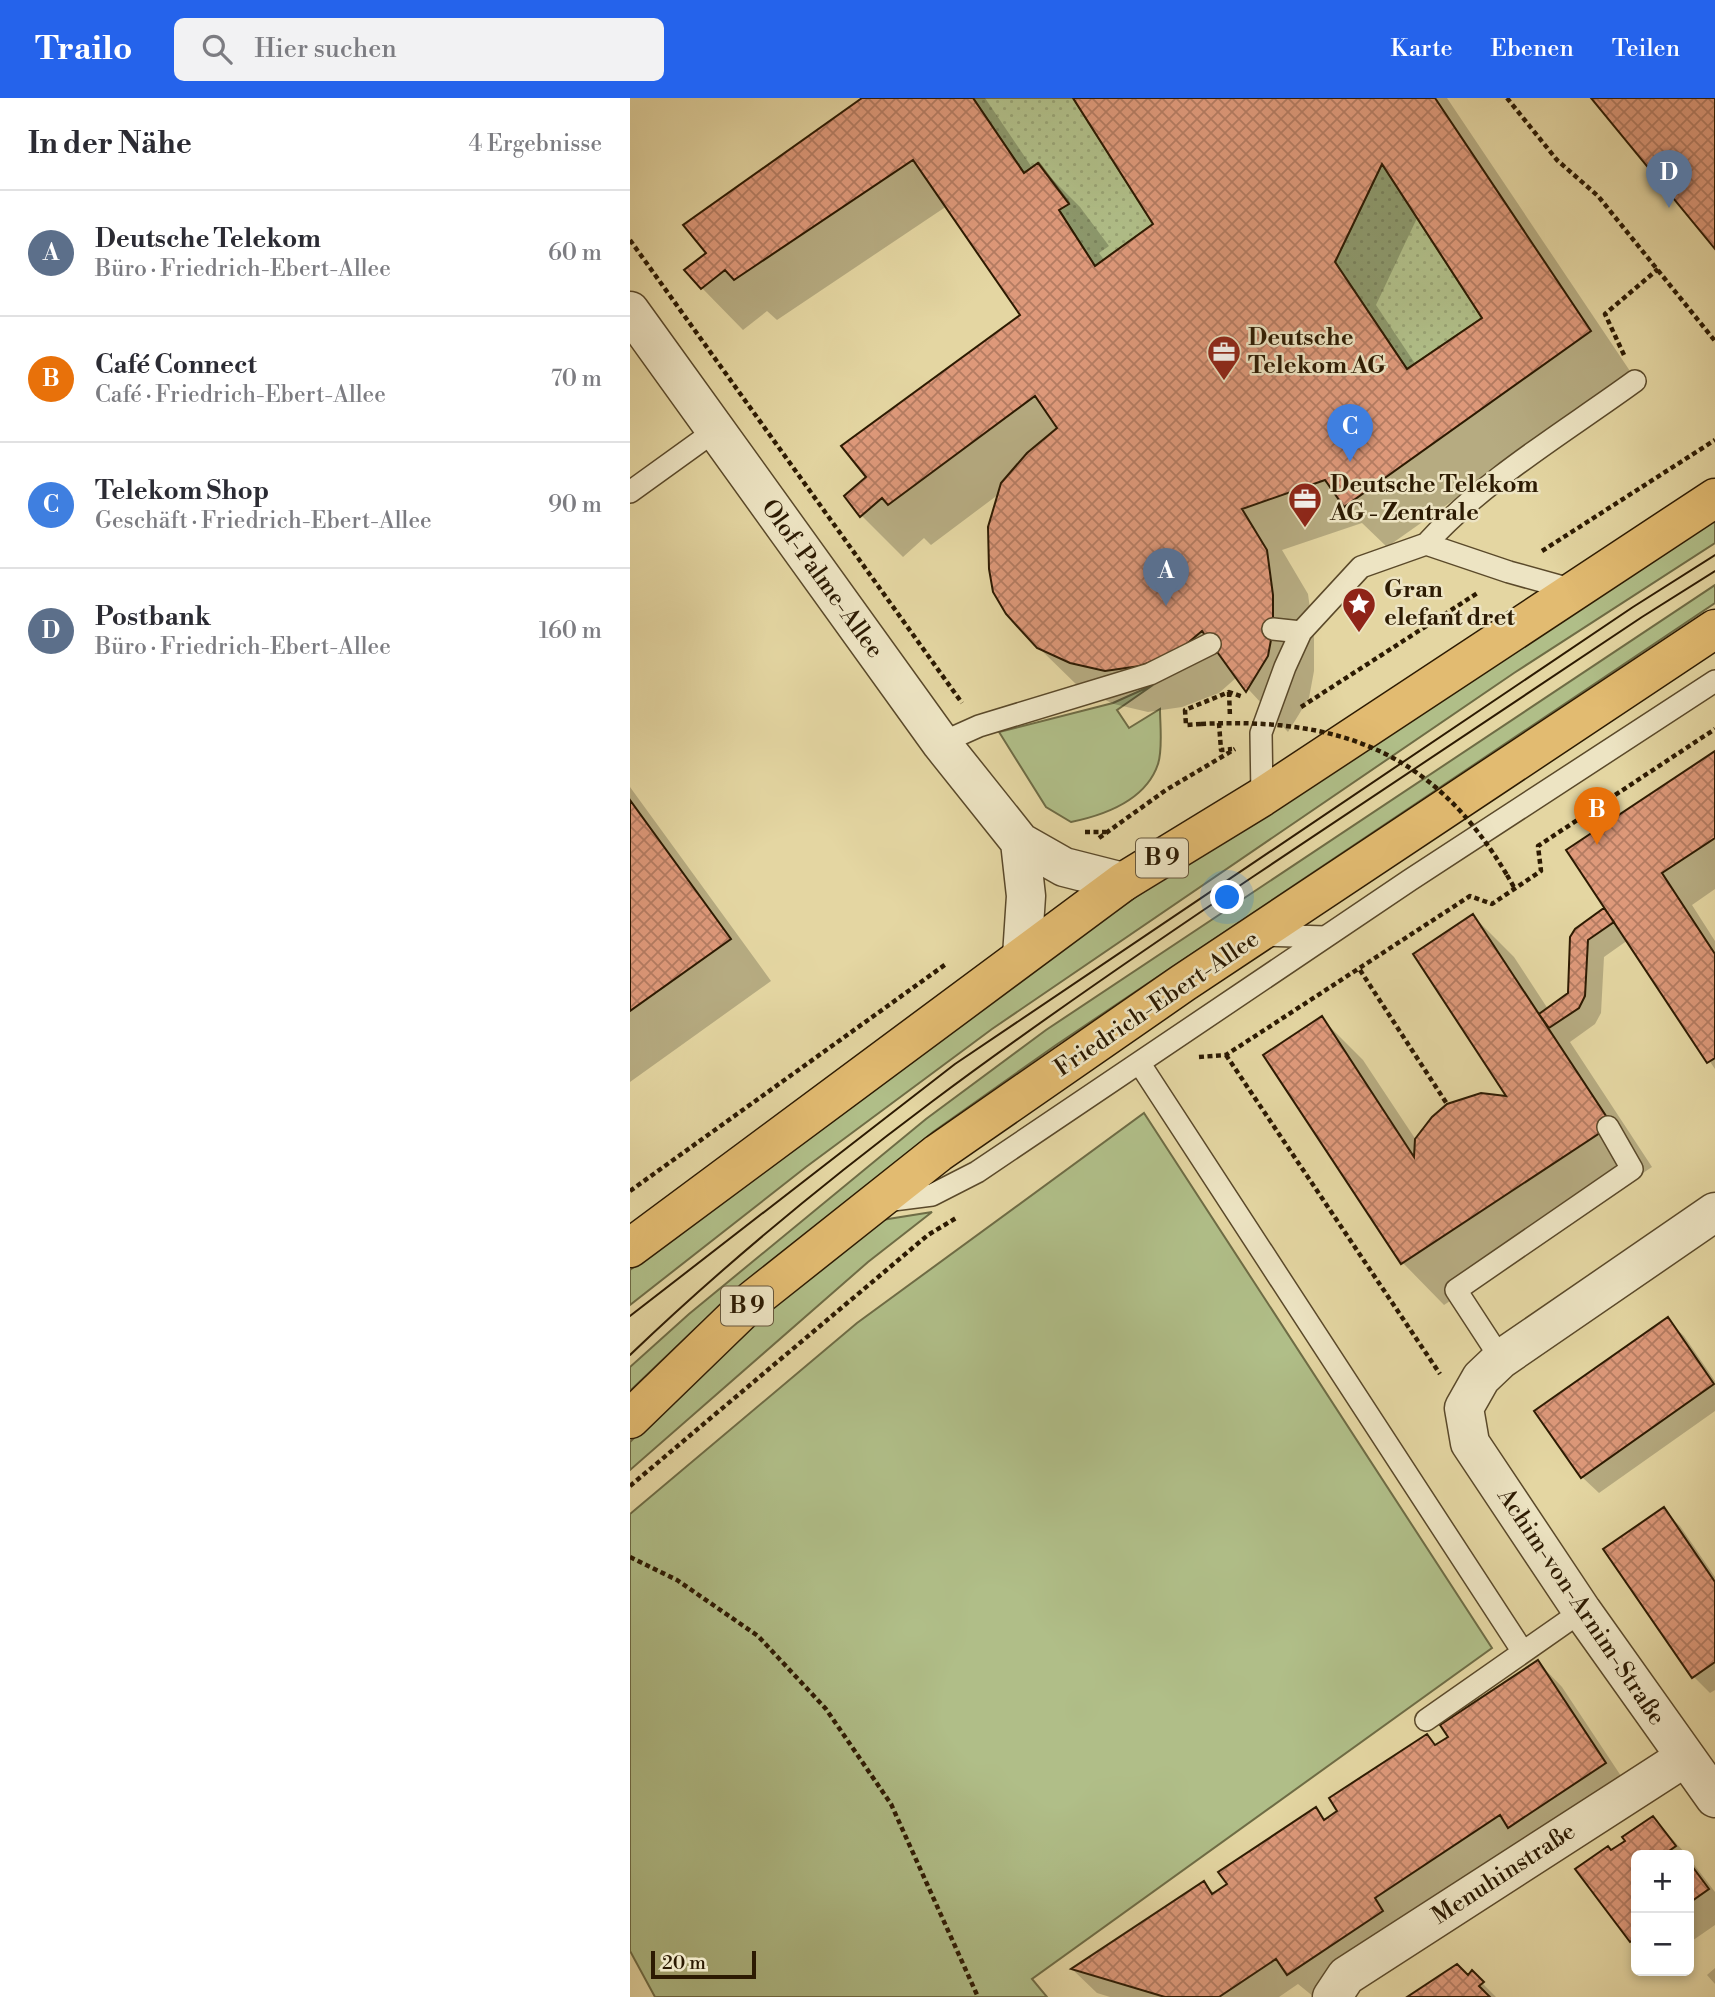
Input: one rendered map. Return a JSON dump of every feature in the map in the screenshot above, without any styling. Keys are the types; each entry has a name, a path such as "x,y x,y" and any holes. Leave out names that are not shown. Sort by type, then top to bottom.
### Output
{"main road":[{"name":"B 9","path":"630,1248 1123,882 1262,797 1715,498"},
{"name":"Friedrich-Ebert-Allee","path":"630,1419 754,1299 938,1153 1183,983 1715,629"}],"street":[{"name":"Olof-Palme-Allee","path":"630,311 941,743 1020,842 1064,867 1123,882"},
{"path":"1020,842 1026,896 1022,956"},
{"path":"1482,1382 1715,1212"},
{"name":"Achim-von-Arnim-Straße","path":"1482,1382 1470,1443 1582,1611 1715,1798"},
{"name":"Menuhinstraße","path":"1332,1997 1346,1976 1684,1758"}],"lane":[{"path":"1262,797 1261,733 1277,713 1301,632 1361,567 1426,544 1448,520 1477,496 1635,381"},
{"path":"630,492 716,430"},
{"path":"1426,544 1508,572 1574,590"},
{"path":"1273,629 1301,632"},
{"path":"941,743 979,726 1150,674 1210,644"},
{"path":"873,1203 932,1195 976,1172 1325,937 1715,681"},
{"path":"1258,935 1325,937"},
{"path":"1181,1034 1183,983"},
{"path":"1140,1064 1522,1652"},
{"path":"1482,1382 1456,1290 1632,1169 1608,1128"},
{"path":"1426,1720 1582,1611"}],"path":[{"path":"1507,98 1557,160 1598,195 1715,341"},
{"path":"630,240 979,726"},
{"path":"1635,381 1605,314 1658,269"},
{"path":"1295,712 1715,440"},
{"path":"1229,692 1230,717"},
{"path":"1064,867 1106,832 1166,790 1261,733 1277,713 1229,692 1185,710 1186,725 1219,723 1285,724 1325,731 1406,764 1454,802 1487,842 1515,889"},
{"path":"1219,723 1221,750 1232,750 1232,742"},
{"path":"1192,1058 1226,1055 1470,896 1492,904 1541,871 1538,846 1715,729"},
{"path":"1078,832 1106,832"},
{"path":"630,1191 951,960"},
{"path":"1360,970 1447,1104"},
{"path":"1226,1055 1441,1376 1466,1358 1482,1382"},
{"path":"630,1486 928,1235"},
{"path":"630,1557 677,1580 758,1636 826,1709 891,1804 978,1997"}],"green space":[{"path":"973,98 1073,98 1153,224 1095,266 1059,210 1069,203 1039,163 1024,173"},
{"path":"1382,164 1482,318 1407,369 1335,262"},
{"path":"1715,519 1715,543 1514,673 992,1029 806,1167 630,1305 630,1270 976,1006 1278,800"},
{"path":"1715,585 1715,603 1056,1045 933,1132 696,1328 630,1391 630,1367 689,1314 926,1119 1046,1030"},
{"path":"1153,685 1117,710 1129,728 1160,709 1160,758 1152,777 1144,787 1123,804 1071,822 1046,807 999,732 1113,703"},
{"path":"1144,1113 1492,1648 1032,1979 1047,1997 655,1997 630,1951 630,1514 857,1323"},
{"path":"932,1212 868,1262 630,1470 630,1442 704,1368 789,1293 882,1220"}],"building":[{"name":"Deutsche Telekom AG","path":"862,98 973,98 1024,173 1038,163 1069,204 1059,210 1095,266 1153,224 1073,98 1435,98 1591,331 1344,507 1325,480 1242,509 1267,550 1273,595 1273,629 1268,656 1246,692 1202,631 1177,652 1140,666 1105,671 1070,663 1037,648 1006,614 993,592 989,569 988,527 1001,483 1027,453 1057,428 1035,396 888,505 882,498 860,517 844,496 866,477 841,446 1020,315 913,160 734,280 725,270 701,289 684,270 706,253 683,225","holes":["1382,164 1482,318 1407,369 1335,262"]},
{"path":"1591,98 1715,98 1715,249"},
{"path":"1715,751 1715,838 1662,873 1715,954 1715,1058 1707,1063 1566,850"},
{"path":"630,800 731,939 630,1011"},
{"path":"1604,908 1614,922 1588,940 1585,996 1579,1008 1549,1028 1539,1014 1568,993 1570,937 1575,929"},
{"path":"1473,914 1612,1125 1401,1264 1263,1055 1322,1016 1414,1157 1415,1139 1432,1117 1447,1104 1481,1093 1506,1096 1413,954"},
{"path":"1668,1317 1714,1384 1581,1478 1534,1411"},
{"path":"1664,1507 1715,1582 1715,1662 1692,1678 1603,1549"},
{"path":"1538,1660 1606,1763 1508,1828 1500,1815 1375,1898 1383,1911 1287,1975 1276,1959 1219,1997 1165,1997 1071,1969 1204,1881 1212,1894 1227,1884 1218,1872 1316,1807 1324,1820 1337,1811 1329,1798 1427,1734 1435,1745 1448,1737 1440,1725"},
{"path":"1653,1816 1676,1846 1670,1850 1631,1850 1630,1942 1575,1869 1608,1846 1611,1850 1625,1841 1622,1837"},
{"path":"1694,1869 1709,1889 1694,1900"},
{"path":"1457,1964 1468,1975 1472,1970 1484,1982 1479,1986 1490,1997 1407,1997"}],"tram line":[{"path":"630,1316 955,1064 1633,607 1715,555"},
{"path":"630,1355 777,1224 854,1162 1011,1044 1254,876 1715,571"}],"place":[{"name":"Postbank","path":"1669,208"},
{"name":"Deutsche Telekom AG","path":"1224,382"},
{"name":"Telekom Shop","path":"1350,462"},
{"name":"Deutsche Telekom AG - Zentrale","path":"1305,529"},
{"name":"Deutsche Telekom","path":"1166,606"},
{"name":"Gran elefant dret","path":"1359,634"},
{"name":"Café Connect","path":"1597,845"}]}
